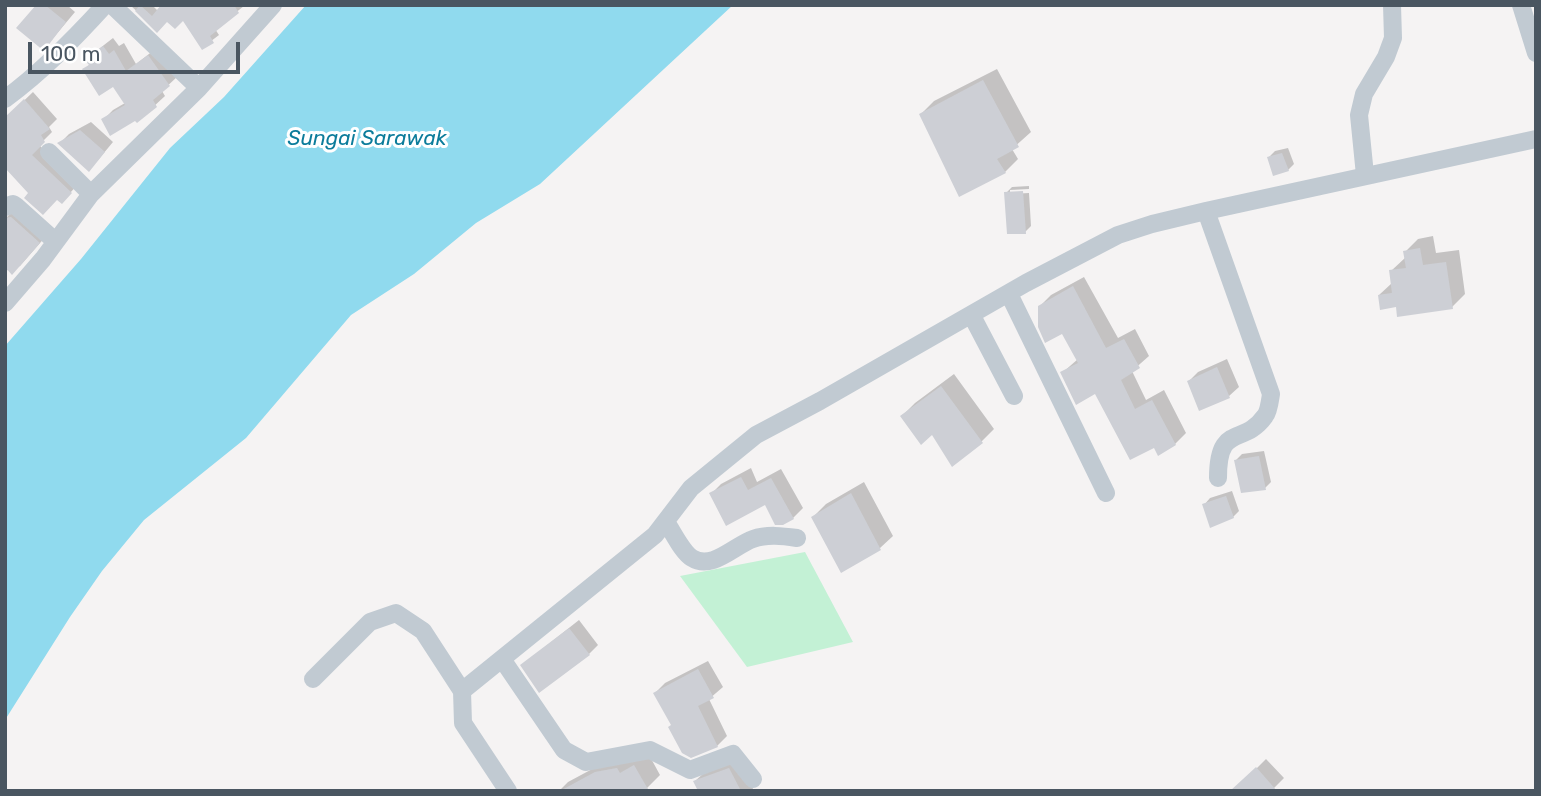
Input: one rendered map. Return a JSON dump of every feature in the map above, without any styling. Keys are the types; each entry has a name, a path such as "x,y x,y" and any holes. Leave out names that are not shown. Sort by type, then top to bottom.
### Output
{"street":[{"path":"5,303 91,194 199,88 273,5"},
{"path":"1365,175 1359,115 1364,94 1386,57 1393,38 1392,5"},
{"path":"1521,5 1536,53"},
{"path":"5,99 114,6 199,88"},
{"path":"462,691 655,534 691,488 756,435 1118,235 1206,211 1536,139"},
{"path":"49,152 91,194"},
{"path":"5,206 16,206 55,241"},
{"path":"1206,211 1271,394 1266,415 1250,429 1227,440 1218,456 1218,478"},
{"path":"1009,294 1106,493"},
{"path":"972,316 1014,396"},
{"path":"666,522 691,558 702,561 717,559 753,539 781,536 797,538"},
{"path":"313,679 370,622 396,613 423,631 462,691 463,723 508,791"},
{"path":"502,659 564,750 586,762 650,750 690,770 733,754 753,779"}],"green space":[{"path":"805,552 853,642 747,667 680,576"}],"water":[{"name":"Sungai Sarawak","path":"306,5 733,5 540,184 476,223 414,274 351,315 246,438 144,520 102,571 70,617 5,720 5,346 81,259 170,148 224,97"}],"building":[{"path":"36,5 45,5 66,22 44,51 16,28"},
{"path":"140,5 152,16 161,5 234,5 239,13 210,36 214,43 202,50 183,21 175,29 167,22 157,33 135,11"},
{"path":"103,46 109,54 114,50 126,71 148,55 170,86 153,100 157,107 137,123 135,121 110,136 101,119 125,105 113,87 99,96 82,69 89,65 84,59"},
{"path":"983,80 1019,147 997,159 1006,173 959,197 919,114"},
{"path":"24,99 50,129 41,135 45,142 32,155 72,193 62,204 57,200 43,215 24,198 28,193 5,168 5,117"},
{"path":"80,130 105,152 89,172 57,143"},
{"path":"1282,153 1289,171 1273,176 1267,157"},
{"path":"1023,191 1026,234 1007,234 1004,192"},
{"path":"11,217 40,243 12,275 5,267 5,218"},
{"path":"1420,248 1423,265 1446,262 1453,309 1397,317 1396,307 1380,310 1378,295 1392,293 1389,270 1406,268 1403,251"},
{"path":"1073,286 1106,348 1124,339 1140,368 1121,380 1135,409 1152,400 1176,445 1158,456 1154,448 1130,460 1095,394 1076,405 1060,372 1078,363 1062,334 1045,343 1038,327 1038,306"},
{"path":"1217,367 1230,398 1199,411 1187,381"},
{"path":"941,386 983,443 952,467 932,435 921,445 900,416"},
{"path":"1259,456 1266,490 1241,493 1234,460"},
{"path":"741,477 748,490 771,478 794,519 783,525 775,525 765,505 726,526 709,493"},
{"path":"851,493 881,550 841,573 811,517"},
{"path":"1226,496 1234,518 1210,528 1202,504"},
{"path":"569,628 590,655 539,693 520,665"},
{"path":"698,669 714,698 698,706 718,747 691,758 682,753 668,727 671,725 653,693"},
{"path":"634,765 649,791 560,791 595,772 617,768 620,773"},
{"path":"1256,767 1277,791 1230,791"},
{"path":"729,768 741,791 698,791 693,781"}]}
